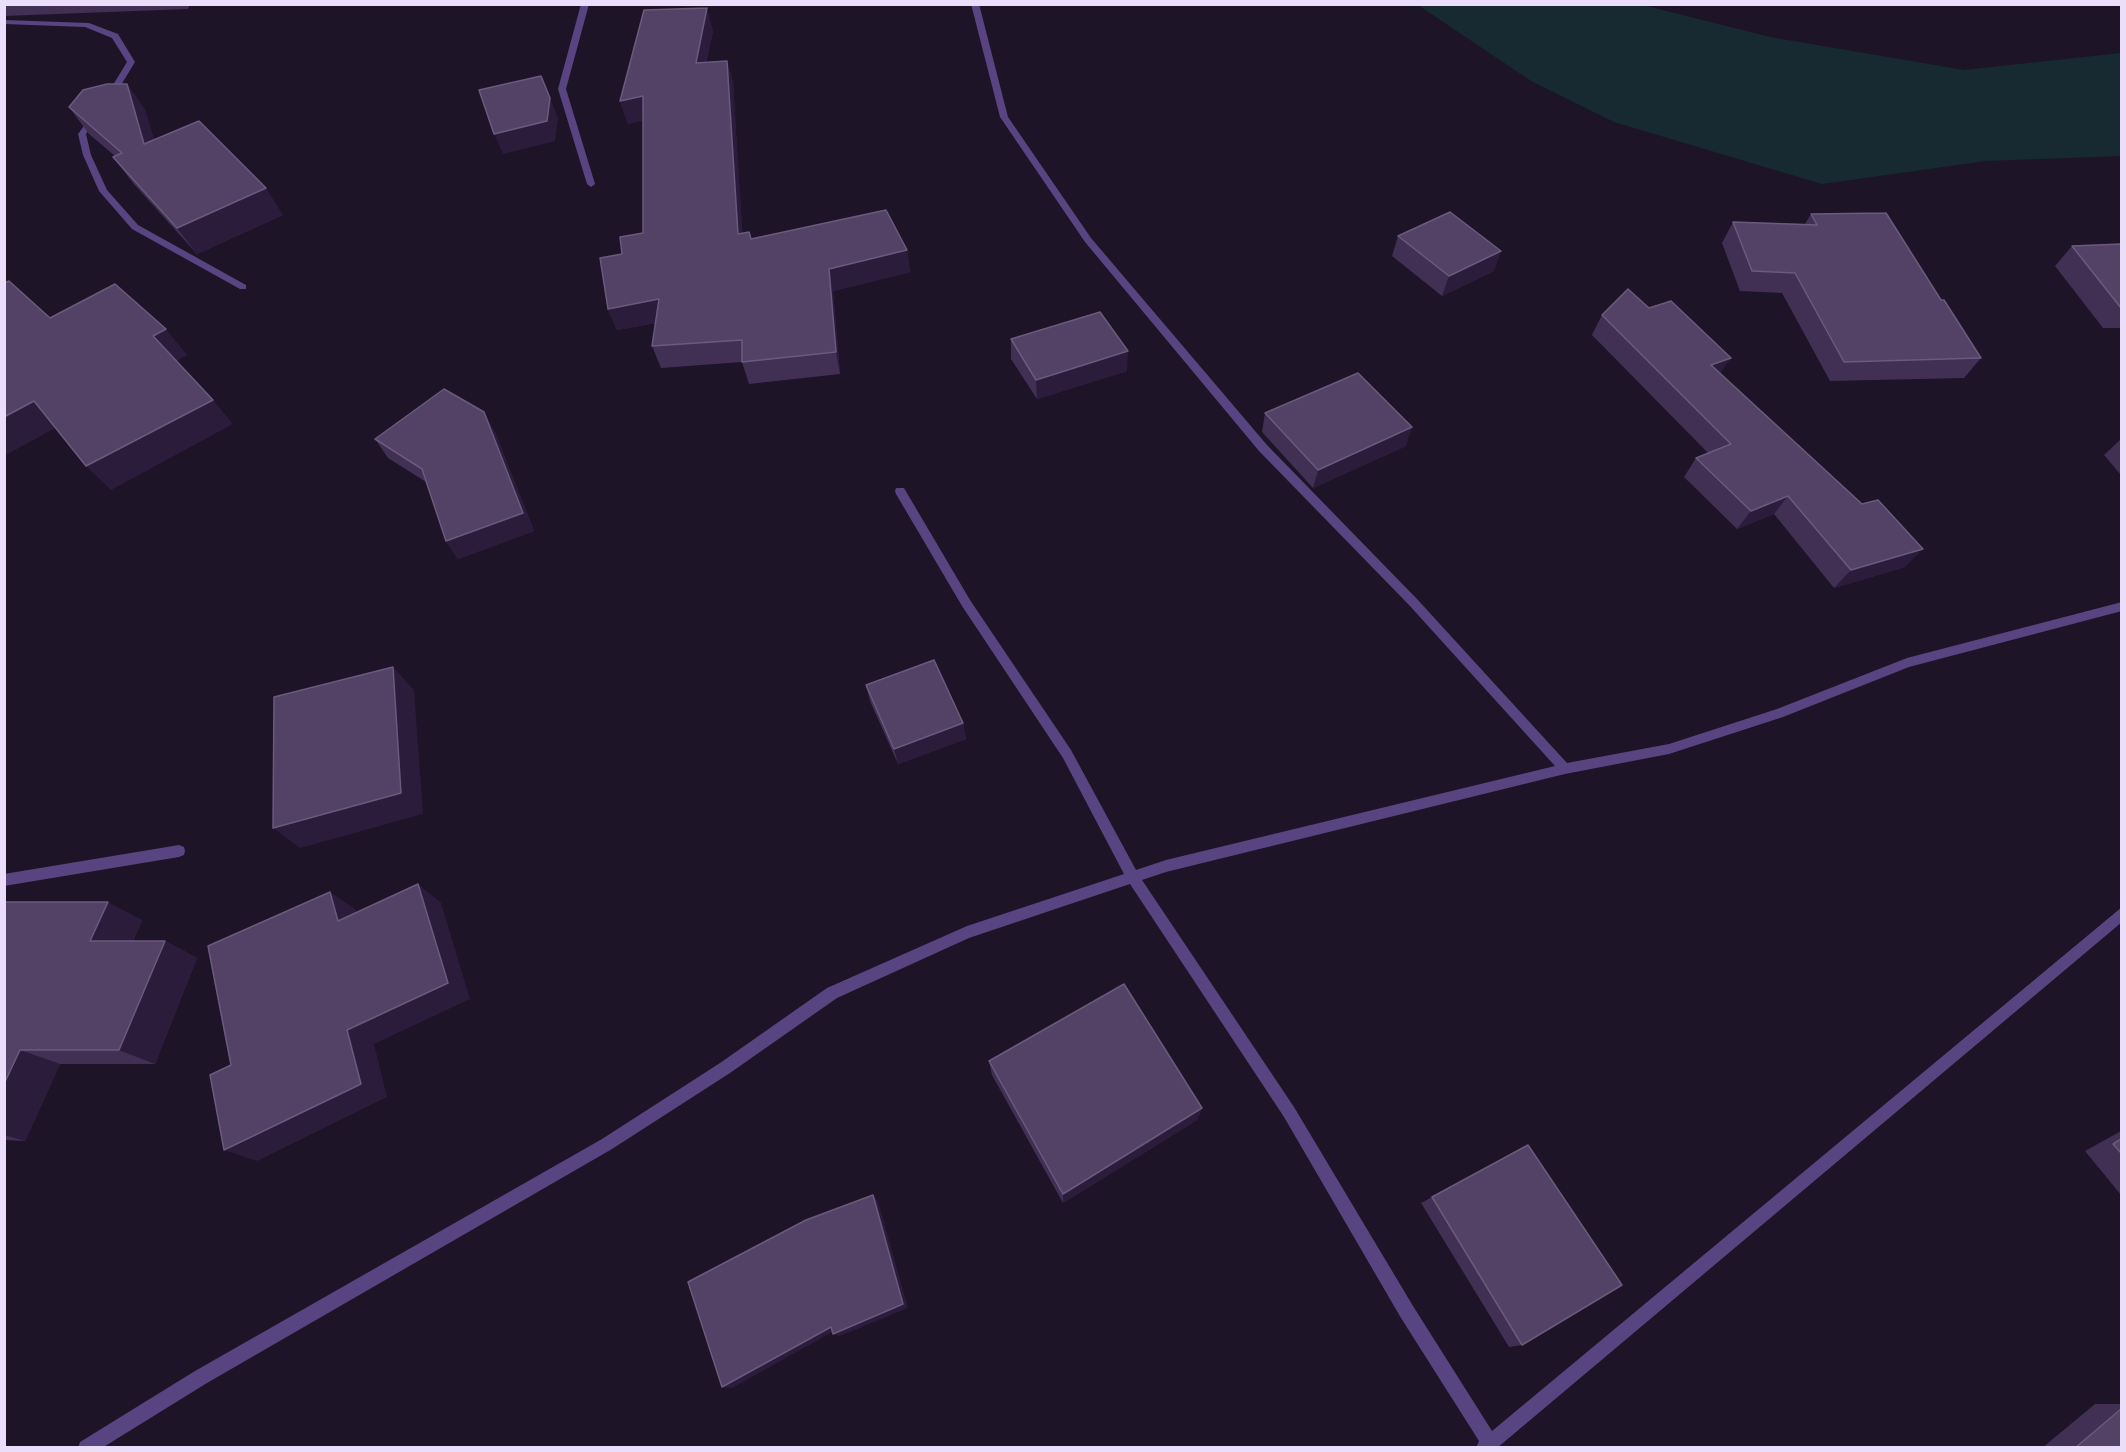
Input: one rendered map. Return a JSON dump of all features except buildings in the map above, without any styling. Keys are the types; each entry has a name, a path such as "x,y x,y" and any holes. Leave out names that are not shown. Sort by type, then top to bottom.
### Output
{"street":[{"path":"585,4 562,89 591,184"},
{"path":"975,4 1004,117 1088,240 1263,448 1413,602 1565,769"},
{"path":"4,22 86,25 115,36 131,62 102,108 82,134 87,154 103,191 135,227 243,286"},
{"path":"900,491 966,603 1066,754 1133,878 1289,1112 1487,1445 2121,913"},
{"path":"86,1448 201,1377 607,1144 724,1068 832,993 967,932 1166,866 1565,769 1669,749 1779,713 1907,663 2121,606"},
{"path":"4,880 178,851"}],"shaded area":[{"path":"1418,5 1642,5 1770,37 1964,70 2121,53 2121,156 1986,161 1822,184 1614,122 1531,81"}]}
